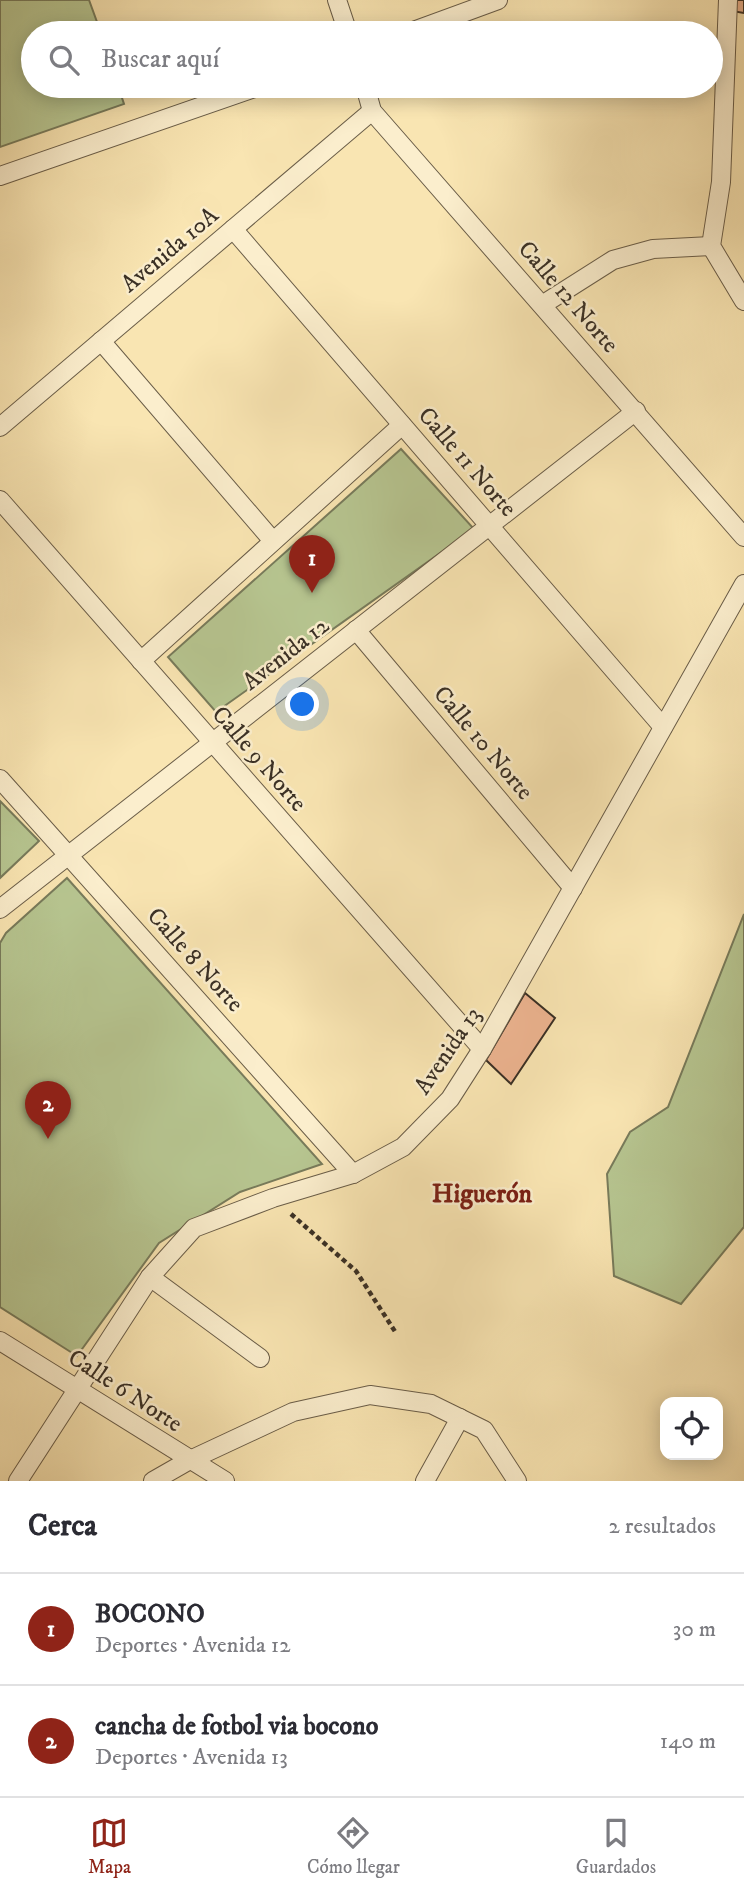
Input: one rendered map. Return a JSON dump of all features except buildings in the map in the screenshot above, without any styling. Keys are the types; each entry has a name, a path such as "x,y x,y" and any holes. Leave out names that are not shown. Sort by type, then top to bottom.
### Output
{"street":[{"path":"337,0 344,21"},
{"path":"441,21 498,0"},
{"path":"728,0 721,182 711,246 744,301"},
{"path":"0,176 225,98"},
{"name":"Calle 12 Norte","path":"368,98 372,111 744,537"},
{"name":"Avenida 10A","path":"0,427 372,111"},
{"name":"Calle 11 Norte","path":"233,229 663,727"},
{"path":"542,305 613,260 653,249 711,246"},
{"path":"101,341 273,541"},
{"name":"Avenida 12","path":"0,909 636,411"},
{"path":"141,661 402,425"},
{"name":"Calle 9 Norte","path":"0,500 482,1049"},
{"name":"Avenida 13","path":"18,1481 150,1277 194,1228 273,1198 353,1174 403,1147 450,1099 482,1049 744,584"},
{"name":"Calle 10 Norte","path":"356,630 573,888"},
{"name":"Calle 8 Norte","path":"0,779 353,1174"},
{"path":"150,1277 260,1358"},
{"name":"Calle 6 Norte","path":"0,1341 188,1461 225,1481"},
{"path":"153,1481 188,1461 293,1412 370,1395 431,1404 484,1430 517,1481"},
{"path":"425,1481 460,1418"}],"path":[{"path":"273,1198 356,1271 396,1333"}],"green space":[{"path":"0,0 89,0 97,21 21,21 21,98 122,98 124,104 0,147"},
{"path":"401,449 474,529 216,712 168,657"},
{"path":"0,801 39,841 0,878"},
{"path":"67,878 322,1164 240,1192 159,1243 77,1356 0,1307 0,943 6,933"},
{"path":"744,914 744,1227 681,1304 614,1276 607,1174 630,1132 668,1107"}],"place":[{"name":"BOCONO","path":"312,593"},
{"name":"cancha de fotbol via bocono","path":"48,1139"}],"district":[{"name":"Higuerón","path":"482,1194"}]}
